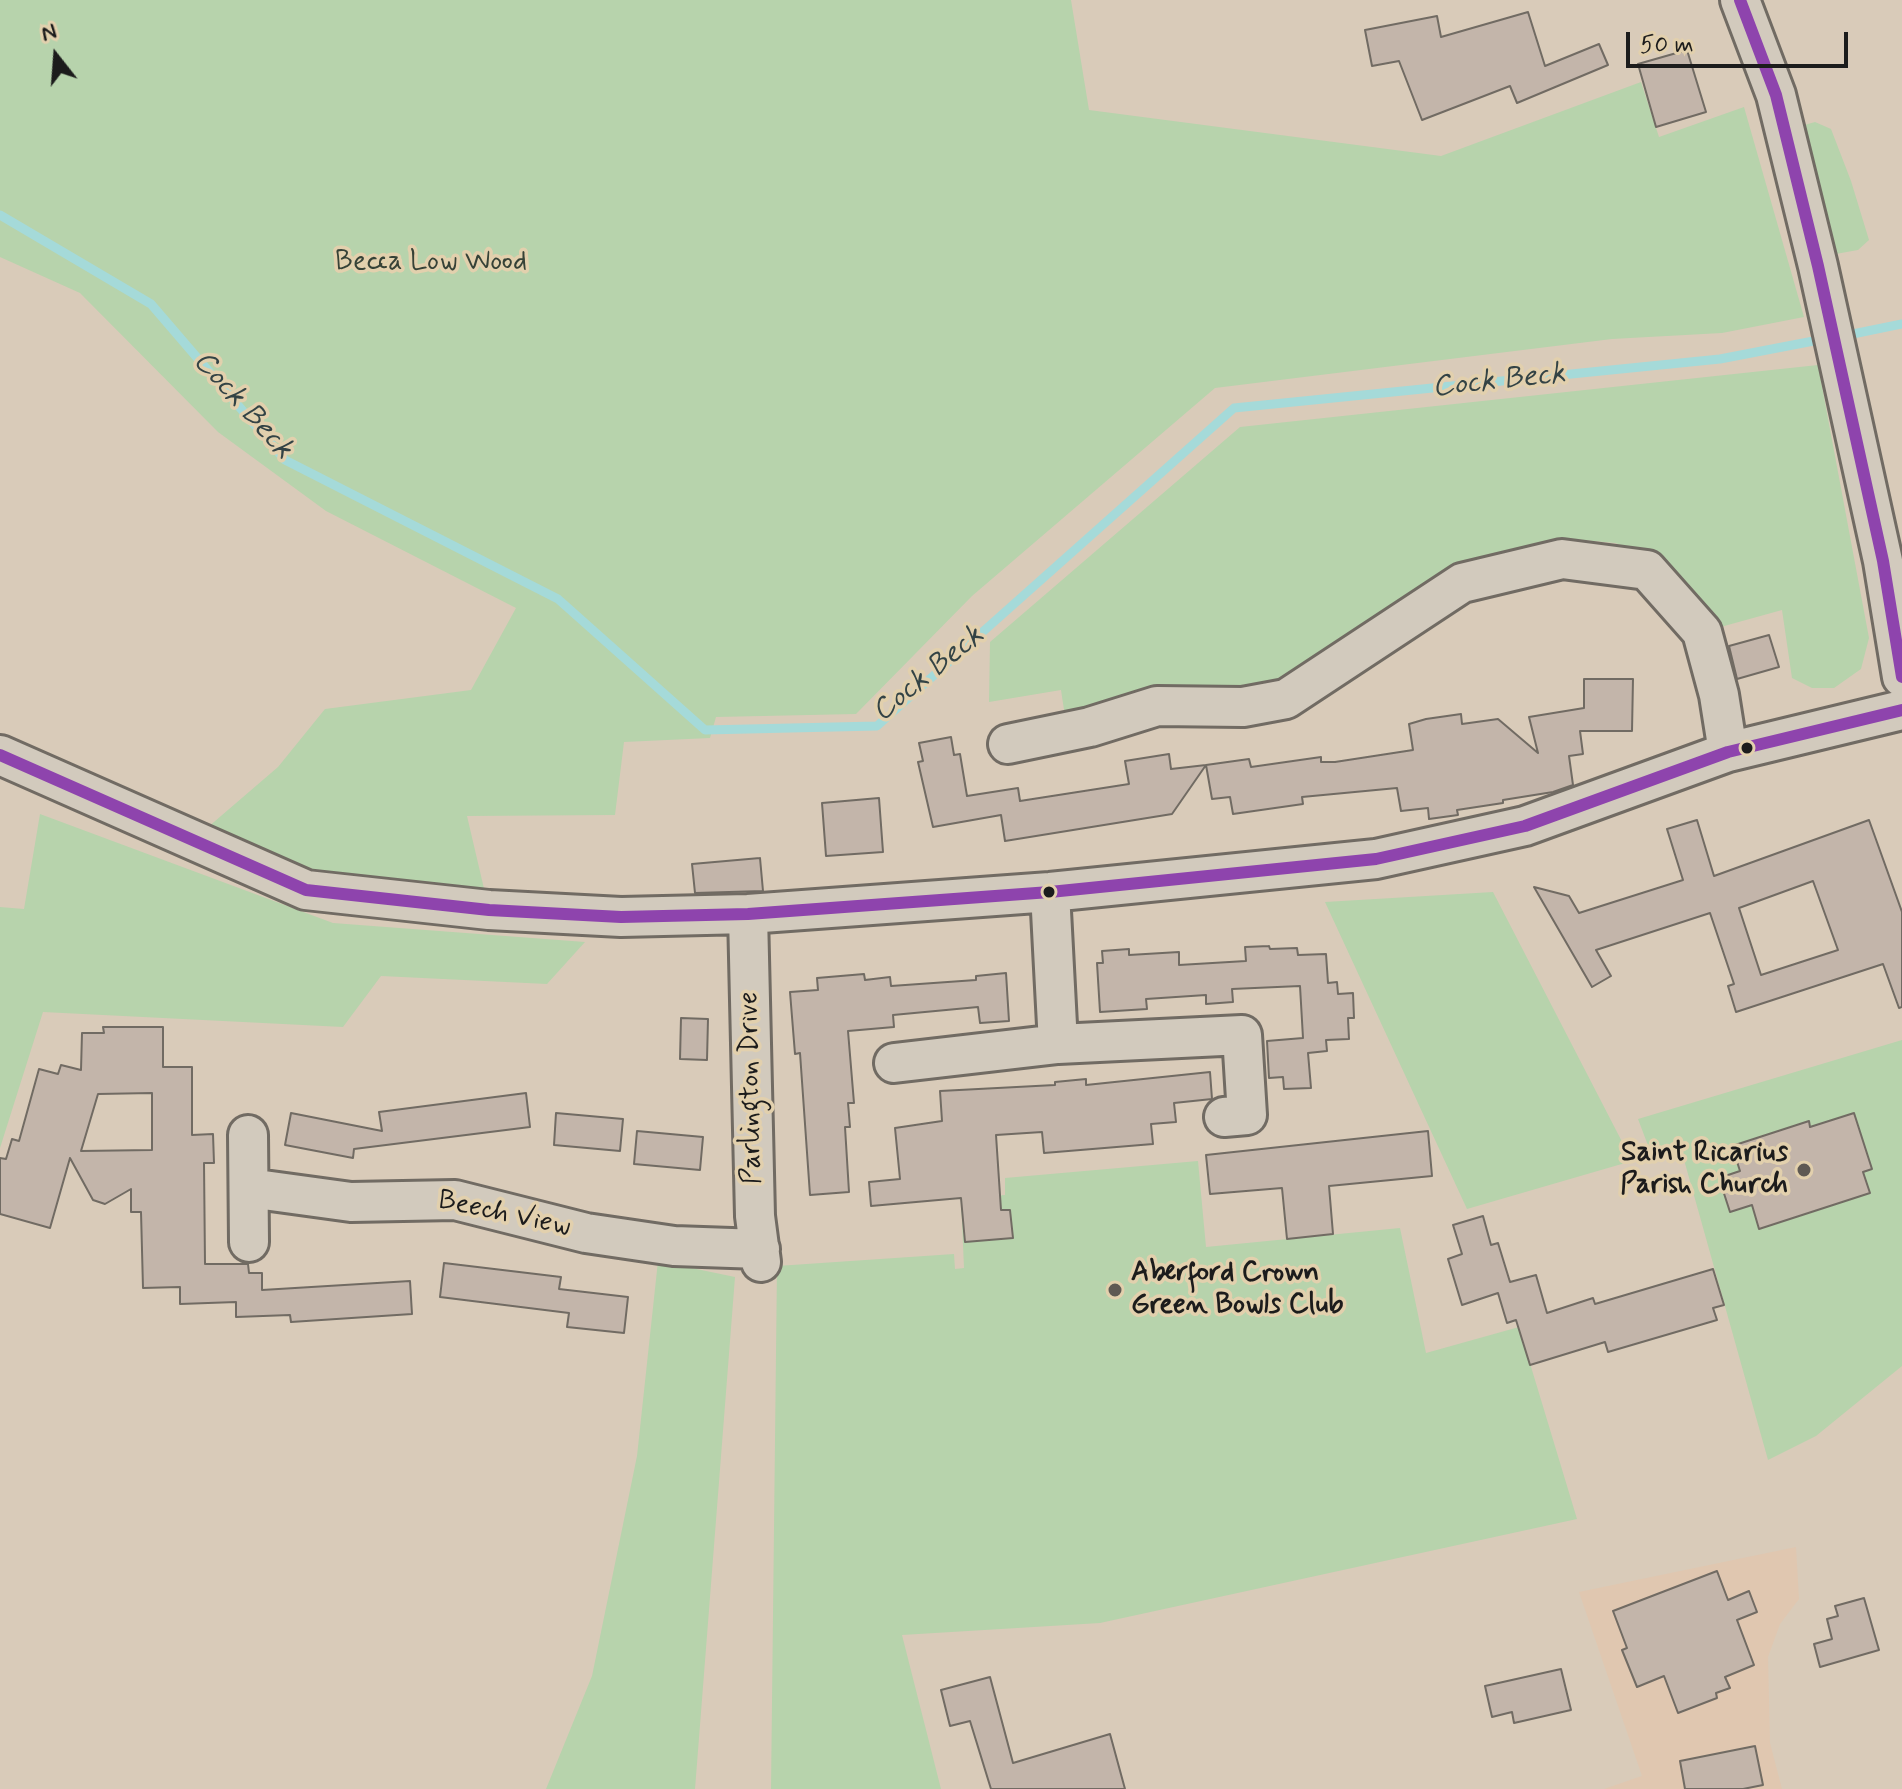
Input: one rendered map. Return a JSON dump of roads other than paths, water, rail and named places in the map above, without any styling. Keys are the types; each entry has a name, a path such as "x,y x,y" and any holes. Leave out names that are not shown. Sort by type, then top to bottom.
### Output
{"street":[{"path":"1740,0 1776,95 1818,266 1883,561 1902,677"},
{"path":"1008,744 1090,727 1157,706 1243,707 1286,699 1462,583 1562,559 1647,570 1702,632 1719,695 1728,752"},
{"path":"0,755 306,890 532,912 621,917 748,914 1050,892 1376,859 1525,826 1728,752 1902,710"},
{"path":"1050,892 1058,1044"},
{"name":"Parlington Drive","path":"748,914 755,1216 761,1255"},
{"path":"894,1063 1058,1044 1242,1035 1247,1115 1224,1117"},
{"path":"248,1135 249,1242"},
{"name":"Beech View","path":"249,1188 351,1202 455,1200 600,1235 761,1255"}],"waterway":[{"name":"Cock Beck","path":"0,215 151,304 285,460 558,599 705,730 877,726 1234,408 1720,359 1824,339"},
{"name":"Cock Beck","path":"1843,336 1902,324"}],"place":[{"name":"Saint Ricarius Parish Church","path":"1804,1170"},
{"name":"Aberford Crown Green Bowls Club","path":"1115,1290"}],"park label":[{"name":"Becca Low Wood","path":"431,263"}]}
